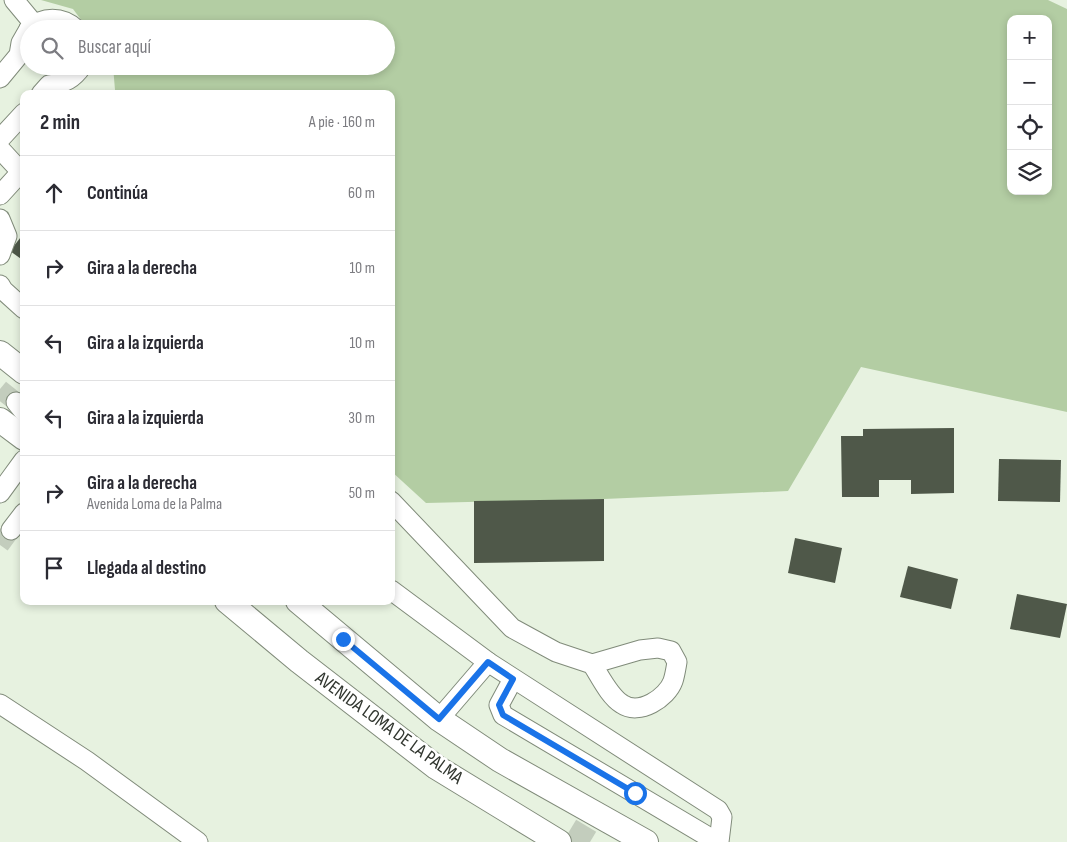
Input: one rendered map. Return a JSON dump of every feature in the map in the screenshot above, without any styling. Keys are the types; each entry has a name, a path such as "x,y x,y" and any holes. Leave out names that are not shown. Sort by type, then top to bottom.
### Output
{"main road":[{"path":"0,352 20,369"},
{"path":"0,420 20,435"},
{"name":"AVENIDA LOMA DE LA PALMA","path":"232,605 299,661 436,767 564,836"},
{"name":"AVENIDA LOMA DE LA PALMA","path":"303,605 439,719 500,760 646,842"},
{"path":"595,813 624,842"}],"street":[{"path":"14,0 27,20"},
{"path":"48,20 64,20"},
{"path":"0,78 20,55"},
{"path":"45,90 49,85 63,83 76,75"},
{"path":"0,139 20,117"},
{"path":"0,149 20,171"},
{"path":"0,195 20,177"},
{"path":"0,219 7,236 0,255"},
{"path":"0,284 3,290 20,305"},
{"path":"0,494 20,466"},
{"path":"395,505 512,628 556,652 592,664"},
{"path":"11,530 20,518"},
{"path":"395,593 513,679 718,810 722,817 718,842 503,715 499,705 513,679"},
{"path":"439,719 488,662"},
{"path":"0,704 87,762 198,842"}],"green space":[{"path":"41,0 1048,0 1067,9 1067,412 861,367 788,491 604,499 426,503 395,475 395,90 115,90 114,75 395,75 395,20 81,20 73,9"}],"building":[{"path":"20,238 20,258 10,251"},
{"path":"954,428 954,493 911,494 911,480 879,480 879,497 842,497 841,436 863,436 863,429"},
{"path":"999,459 1061,460 1060,502 998,501"},
{"path":"604,499 604,561 474,563 474,501"},
{"path":"795,538 842,548 835,583 788,573"},
{"path":"908,566 958,579 951,609 900,597"},
{"path":"1017,594 1067,604 1060,638 1010,629"}],"tunnel":[{"path":"0,389 16,402"},
{"path":"0,545 11,530"},
{"path":"570,830 590,842"}],"route":[{"path":"343,639 439,719 488,662 513,679 499,705 503,715 635,793"}]}
